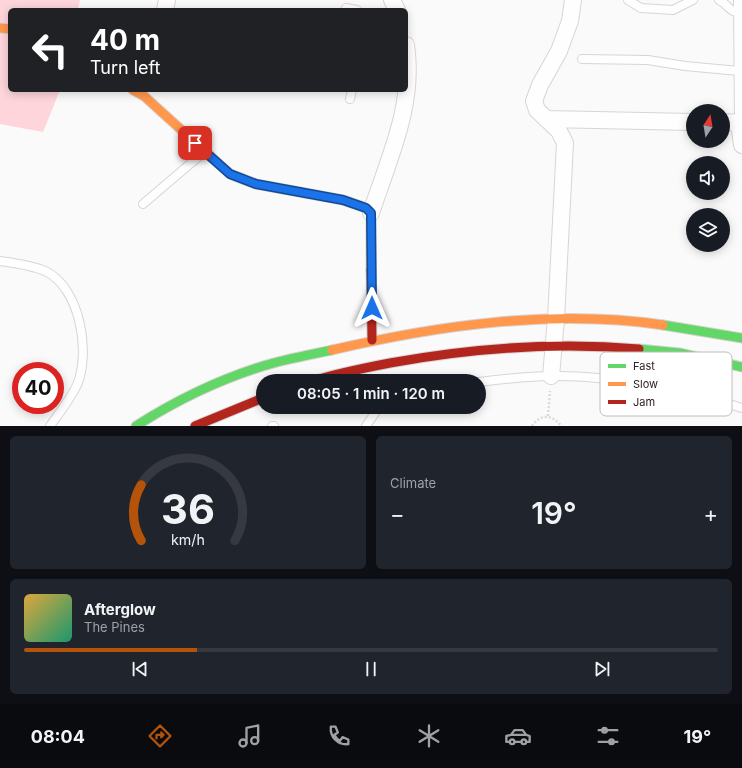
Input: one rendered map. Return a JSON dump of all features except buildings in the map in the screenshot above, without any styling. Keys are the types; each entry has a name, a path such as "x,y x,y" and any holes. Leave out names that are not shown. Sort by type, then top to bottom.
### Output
{"street":[{"path":"551,376 556,319 565,143 559,130 537,110 534,101 540,85 559,51 570,21 573,0"},
{"path":"408,58 408,74"},
{"path":"141,92 230,174 256,184 343,200 366,208 371,213"},
{"path":"372,340 371,213 397,136 406,102 407,92"},
{"path":"546,119 686,122"},
{"path":"730,122 741,123 742,145"},
{"path":"320,374 333,362 372,340 502,321 556,319 630,322 670,326 742,338"},
{"path":"136,426 202,390 262,367 554,345 599,346 672,352"},
{"path":"732,365 742,367"},
{"path":"195,426 256,401"}],"lane":[{"path":"628,0 641,8 668,10 673,10 693,0"},
{"path":"719,0 724,2 731,12 739,6"},
{"path":"739,6 741,123"},
{"path":"582,59 648,60 684,66 739,71"},
{"path":"350,99 352,92"},
{"path":"143,204 205,152"},
{"path":"0,261 45,271 61,282 70,296 79,318 82,339 80,374 77,385 68,402 50,426"},
{"path":"486,381 551,376 600,379"},
{"path":"732,406 742,408"},
{"path":"366,426 374,414"}],"path":[{"path":"548,416 551,376"},
{"path":"532,426 536,421 548,416 554,419 561,426"}],"shaded area":[{"path":"0,0 80,0 78,8 8,8 8,92 59,92 43,132 0,124"}],"traffic: fast":[{"path":"663,325 742,338"},
{"path":"639,349 670,352"},
{"path":"136,426 181,400 230,378 289,359 332,350"},
{"path":"732,365 742,367"}],"traffic: slow":[{"path":"0,28 8,29"},
{"path":"137,92 144,96 230,174 256,184 343,200 366,208 371,213 371,270"},
{"path":"332,350 414,333 496,322 538,319 580,319 621,320 663,325"}],"traffic: jam":[{"path":"371,270 372,340"},
{"path":"338,374 390,363 483,350 545,346 639,349"},
{"path":"195,426 256,401"}],"route":[{"path":"195,143 230,174 256,184 343,200 366,208 371,213 372,308"}]}
